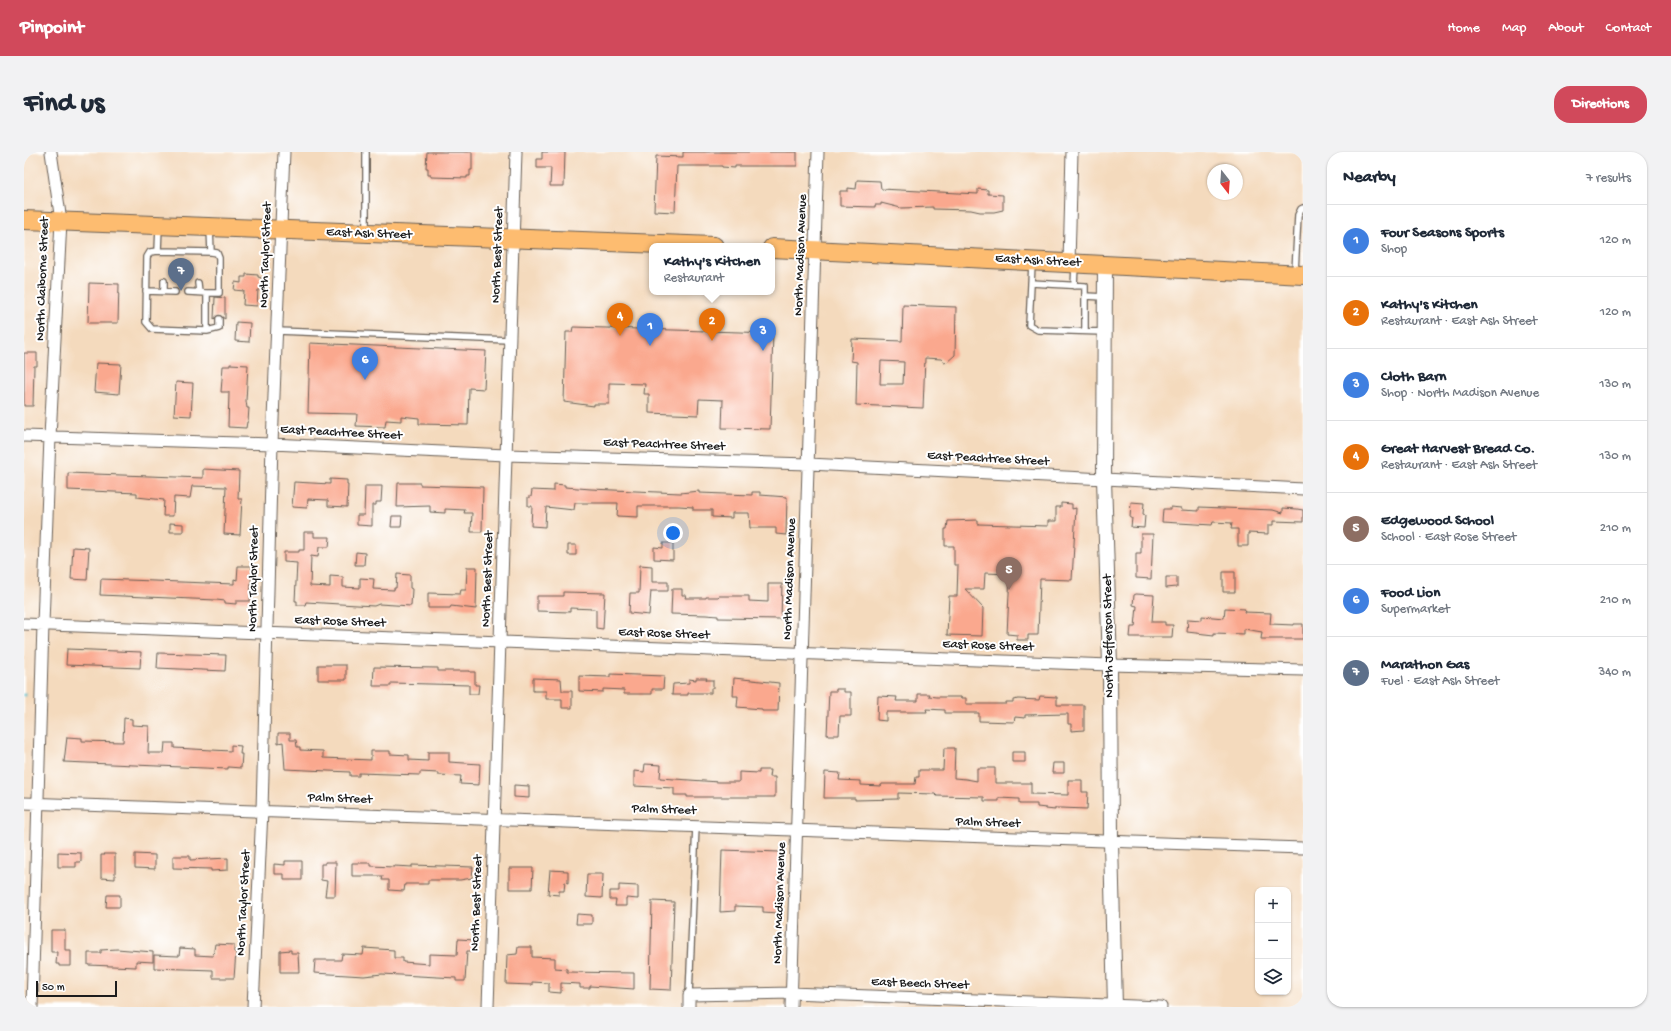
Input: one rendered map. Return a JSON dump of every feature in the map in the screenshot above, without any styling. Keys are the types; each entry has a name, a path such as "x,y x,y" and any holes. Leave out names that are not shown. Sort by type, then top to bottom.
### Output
{"main road":[{"name":"East Ash Street","path":"24,220 512,240 649,244"},
{"name":"East Ash Street","path":"775,248 1299,275"}],"street":[{"name":"North Claiborne Street","path":"32,1007 43,624 50,437 61,221 52,152"},
{"name":"North Taylor Street","path":"253,1007 262,810 272,444 284,152"},
{"name":"North Best Street","path":"488,1007 516,152"},
{"name":"North Madison Avenue","path":"791,1007 818,152"},
{"path":"1072,152 1072,264"},
{"name":"North Jefferson Street","path":"1105,264 1104,479 1110,665 1111,842 1115,1006"},
{"name":"East Peachtree Street","path":"24,436 272,444 506,455 809,464 1303,489"},
{"name":"East Rose Street","path":"24,624 1110,665 1303,670"},
{"name":"Palm Street","path":"24,803 38,802 494,818 1303,848"},
{"name":"East Beech Street","path":"689,995 791,993 1161,1007"},
{"path":"688,1007 689,995"}],"lane":[{"path":"366,152 366,234"},
{"path":"1299,275 1298,215 1303,208"},
{"path":"158,251 159,225"},
{"path":"210,227 211,252"},
{"path":"165,258 166,250"},
{"path":"188,292 219,295 219,258 217,253 166,250 150,252 147,257 146,322 152,329 207,331 219,328 219,319"},
{"path":"182,251 182,258"},
{"path":"198,252 198,259"},
{"path":"1032,261 1029,325 1038,330 1105,332"},
{"path":"1072,264 1074,286"},
{"path":"164,281 164,291"},
{"path":"198,283 199,292"},
{"path":"1031,283 1085,286 1085,332"},
{"path":"146,291 175,292"},
{"path":"207,293 207,331"},
{"path":"1085,296 1105,297"},
{"path":"277,331 509,340"},
{"path":"689,995 696,826"}],"building":[{"path":"427,152 472,152 472,170 470,170 470,176 467,176 467,178 431,177 431,175 428,175 428,168 426,168"},
{"path":"542,152 565,152 564,186 550,186 551,168 537,168 537,159 542,159"},
{"path":"683,152 797,152 797,166 735,166 735,168 722,166 677,166 675,212 654,211 656,156 683,157"},
{"path":"857,180 880,181 881,189 978,194 978,189 988,190 988,194 1003,195 1003,210 994,212 980,212 971,210 933,209 933,207 901,208 881,203 881,205 875,205 875,207 840,206 840,191 848,191 848,188 856,189"},
{"path":"246,274 258,275 258,277 262,278 261,290 258,290 257,306 243,305 244,291 234,290 235,282 241,283 241,277 246,277"},
{"path":"89,283 119,284 118,323 88,323"},
{"path":"215,297 225,298 225,319 219,315 214,319"},
{"path":"903,305 956,307 955,355 946,363 941,359 925,358 923,408 856,405 857,362 851,361 852,339 902,341","holes":["881,361 904,362 903,384 880,384"]},
{"path":"236,322 250,323 249,342 235,341"},
{"path":"573,327 773,333 770,429 722,428 723,400 699,399 698,415 649,413 649,394 644,394 645,384 609,383 609,404 594,404 594,406 564,402 566,332 572,332"},
{"path":"310,343 486,351 484,389 469,388 468,425 419,424 419,418 401,416 401,421 386,420 385,427 356,426 357,414 308,413"},
{"path":"24,353 37,353 37,366 34,366 33,406 24,406"},
{"path":"96,363 121,364 119,394 94,392"},
{"path":"230,364 248,365 246,401 247,408 249,408 246,428 228,427 229,392 221,392 223,366 230,366"},
{"path":"176,382 193,383 191,416 174,415"},
{"path":"203,469 239,471 238,499 242,499 240,535 224,534 226,487 192,486 190,498 174,497 173,516 163,516 164,500 137,497 137,493 68,490 68,473 203,478"},
{"path":"330,479 347,480 347,507 328,506 328,500 308,499 307,508 292,507 294,482 330,484"},
{"path":"398,483 483,487 482,532 471,532 472,513 464,513 465,510 445,509 445,513 430,512 430,506 397,507"},
{"path":"554,484 565,485 565,487 591,489 680,493 699,491 699,493 752,495 752,492 760,492 760,495 787,497 786,535 776,534 776,528 750,528 749,513 732,513 732,518 712,517 712,510 693,510 693,507 638,506 638,517 617,516 618,503 575,503 574,510 546,507 545,527 531,526 532,506 528,506 528,497 531,497 532,490 554,491"},
{"path":"365,486 382,486 381,502 376,502 376,505 372,505 372,526 357,525 357,515 364,515"},
{"path":"1131,502 1144,503 1144,528 1131,527"},
{"path":"1061,503 1072,504 1072,509 1076,508 1072,580 1040,579 1038,635 1028,635 1028,640 1017,640 1017,635 1007,634 1010,574 985,573 984,589 965,589 983,608 982,636 947,635 949,596 957,596 958,565 954,565 954,546 945,546 945,529 947,529 948,521 978,520 978,524 1048,526 1048,521 1056,521 1056,507 1061,507"},
{"path":"1170,507 1181,508 1181,510 1199,511 1199,507 1273,510 1283,513 1283,508 1297,509 1303,510 1303,522 1273,521 1273,525 1268,525 1268,534 1248,533 1248,546 1238,546 1238,529 1231,529 1232,523 1213,522 1212,525 1162,522 1163,509 1170,509"},
{"path":"392,516 402,516 401,527 391,527"},
{"path":"170,523 183,524 183,532 170,532"},
{"path":"304,532 314,532 314,537 330,537 329,547 319,547 318,557 311,556 310,586 330,587 330,576 343,577 343,587 360,588 360,578 374,579 373,589 394,590 394,588 396,588 397,574 410,575 410,588 412,589 411,606 379,604 374,606 306,602 305,605 297,605 297,601 295,601 297,563 284,562 284,552 299,552 299,550 304,550"},
{"path":"1141,534 1153,534 1151,579 1136,578 1136,553 1141,553"},
{"path":"663,543 673,543 673,560 654,559 654,547 663,548"},
{"path":"568,545 576,545 576,555 568,555"},
{"path":"73,547 89,548 87,580 71,579"},
{"path":"356,552 365,553 364,565 355,565"},
{"path":"640,565 652,566 652,582 668,582 668,591 651,591 649,615 629,613 630,593 639,593"},
{"path":"238,566 252,566 250,601 236,601 236,604 216,600 100,595 101,579 234,584 234,579 237,580"},
{"path":"467,567 477,567 476,609 451,606 450,608 428,608 428,593 460,594 461,590 466,590"},
{"path":"1223,572 1235,572 1235,592 1223,592"},
{"path":"1166,577 1177,577 1177,587 1166,588"},
{"path":"768,584 782,584 781,619 718,618 718,616 671,614 672,589 682,589 682,595 686,595 685,598 749,596 749,601 768,602"},
{"path":"563,592 605,593 603,629 596,628 596,610 594,609 570,608 570,612 537,611 537,596 563,596"},
{"path":"1134,595 1154,595 1152,622 1165,622 1165,625 1173,625 1172,637 1130,637 1131,627 1135,627 1137,606 1133,605"},
{"path":"1225,608 1245,609 1244,612 1271,613 1270,624 1303,624 1303,639 1261,639 1262,632 1244,629 1244,634 1214,633 1214,635 1187,632 1188,619 1202,620 1202,616 1224,618"},
{"path":"67,649 141,652 140,668 66,665"},
{"path":"158,653 226,655 225,671 157,668"},
{"path":"318,665 346,665 346,680 318,680"},
{"path":"374,667 438,668 438,671 475,672 475,685 479,685 478,694 469,694 469,685 391,683 391,686 373,686"},
{"path":"610,674 664,676 663,689 652,689 652,694 624,694 624,690 603,689 603,692 579,691 579,676 610,677"},
{"path":"533,678 561,679 562,691 572,691 572,708 562,708 562,699 546,699 546,691 533,691"},
{"path":"696,678 707,678 706,680 713,680 713,688 711,688 711,693 672,695 673,684 689,683 689,679 696,680"},
{"path":"734,678 779,683 778,711 762,711 762,709 737,707 738,696 733,696"},
{"path":"836,689 844,689 844,692 851,692 851,716 840,716 839,735 827,735 829,691 836,691"},
{"path":"918,694 930,694 929,696 937,697 966,698 966,704 1006,704 1006,702 1013,702 1013,700 1018,699 1039,700 1040,696 1057,697 1057,705 1084,705 1084,730 1071,731 1071,724 1068,724 1068,714 1025,715 1025,718 1015,717 1014,722 979,721 979,713 945,713 945,710 926,709 927,712 886,712 886,721 877,720 878,696 897,697 896,701 918,701"},
{"path":"124,718 132,719 132,725 149,726 148,753 164,753 165,743 174,743 174,748 231,751 231,745 241,746 241,768 228,767 228,769 64,762 67,737 82,738 82,741 123,742"},
{"path":"278,733 290,733 290,740 296,740 297,747 300,747 300,750 323,751 323,758 371,760 371,751 390,751 390,754 409,755 409,760 428,761 428,752 449,752 449,762 480,764 479,785 460,784 461,776 438,775 438,773 420,772 420,775 359,773 359,776 350,776 350,772 285,769 283,742 278,743"},
{"path":"944,748 955,748 954,778 977,781 977,768 995,768 995,783 1031,783 1031,794 1068,795 1068,780 1082,780 1082,792 1088,792 1087,809 1055,808 1055,810 1037,807 1037,804 1019,804 1019,799 999,798 999,801 984,801 984,797 937,796 935,794 898,793 898,799 855,800 855,798 824,798 825,772 840,773 839,780 861,781 861,785 881,786 882,784 915,784 916,777 919,777 919,770 943,770"},
{"path":"1012,752 1025,752 1025,762 1012,762"},
{"path":"1053,763 1064,763 1064,773 1052,773"},
{"path":"645,764 661,765 660,778 719,782 739,782 739,772 759,773 759,770 770,770 769,777 775,777 775,797 687,797 687,795 674,795 674,788 634,786 634,771 644,772"},
{"path":"514,785 529,786 529,798 514,797"},
{"path":"722,850 780,852 778,913 763,912 763,907 735,906 735,911 720,912"},
{"path":"58,852 81,853 81,862 76,862 76,867 58,867"},
{"path":"104,854 115,854 115,879 101,878 101,855 105,855"},
{"path":"135,854 155,855 155,869 135,868"},
{"path":"173,856 190,856 190,860 228,858 228,870 211,871 211,869 173,868"},
{"path":"285,861 302,861 302,880 284,880 284,874 274,874 274,864 285,865"},
{"path":"325,862 336,862 335,896 325,896 327,881 321,880 321,864 325,864"},
{"path":"352,863 371,863 371,866 394,867 412,867 412,865 473,867 472,878 460,880 428,880 428,884 405,884 404,891 389,890 389,880 382,880 383,876 352,876"},
{"path":"509,868 533,868 532,889 509,889"},
{"path":"550,870 568,871 568,883 565,882 564,891 559,891 559,895 548,894"},
{"path":"587,874 603,874 602,898 586,897"},
{"path":"619,885 638,886 638,899 626,898 626,906 615,906 616,900 610,900 610,891 619,891"},
{"path":"107,895 120,895 120,907 106,907"},
{"path":"652,901 674,902 671,990 650,989"},
{"path":"577,914 592,915 592,924 576,924"},
{"path":"51,930 65,930 65,950 71,950 71,966 59,966 59,964 56,964 57,952 51,952"},
{"path":"458,939 475,940 474,951 467,951 465,981 456,981 456,978 382,974 364,976 314,973 315,960 341,960 342,954 363,955 364,948 394,950 394,958 403,958 403,962 429,964 429,954 457,955"},
{"path":"215,944 234,945 234,952 236,952 234,978 213,978 213,970 154,968 154,955 179,956 180,948 195,949 195,955 213,956"},
{"path":"518,947 532,947 532,957 555,958 555,968 567,969 567,972 634,973 634,989 590,986 590,988 580,988 580,984 561,983 561,993 549,992 549,983 532,982 532,985 506,984 507,955 517,954"},
{"path":"117,949 153,952 153,962 136,961 136,967 88,965 88,953 101,953 101,950"},
{"path":"291,950 291,953 298,953 299,972 280,972 280,951"}],"place":[{"name":"Marathon Gas","path":"181,291"},
{"name":"Great Harvest Bread Co.","path":"620,336"},
{"name":"Kathy's Kitchen","path":"712,341"},
{"name":"Four Seasons Sports","path":"650,346"},
{"name":"Cloth Barn","path":"763,351"},
{"name":"Food Lion","path":"365,380"},
{"name":"Edgewood School","path":"1009,590"}]}
